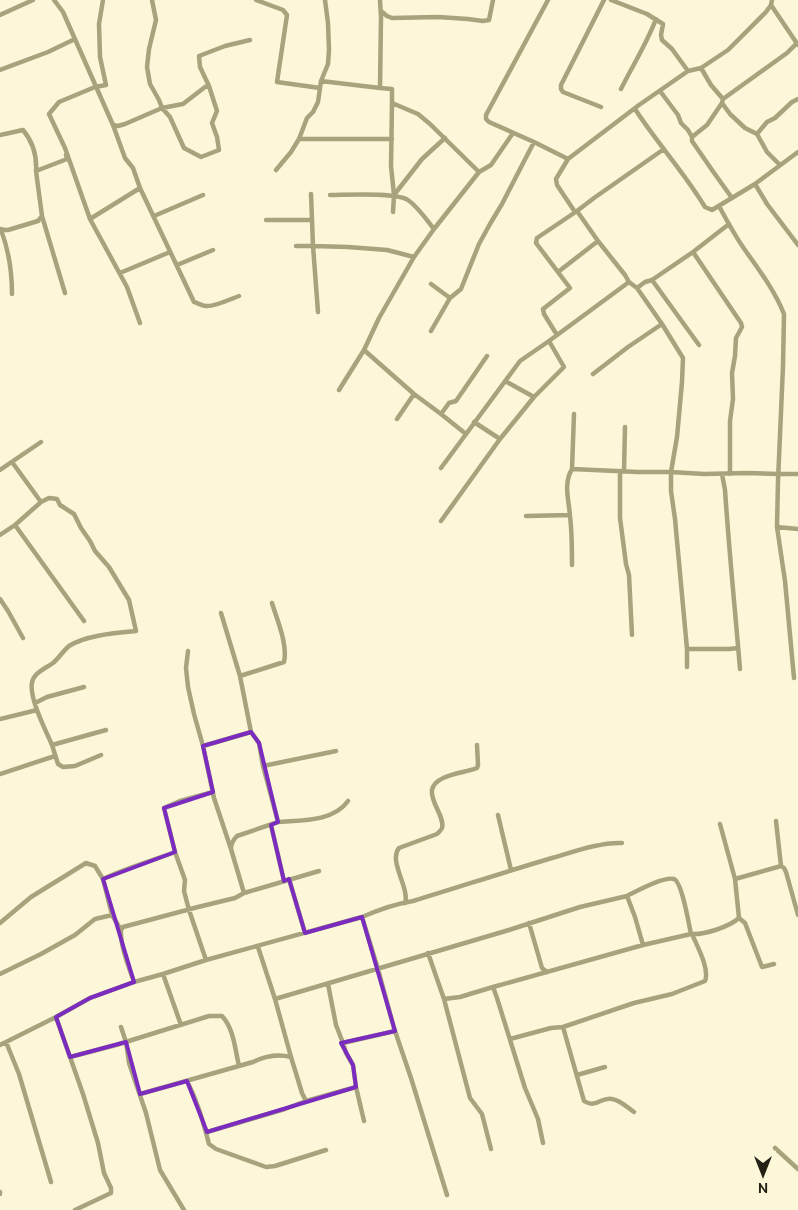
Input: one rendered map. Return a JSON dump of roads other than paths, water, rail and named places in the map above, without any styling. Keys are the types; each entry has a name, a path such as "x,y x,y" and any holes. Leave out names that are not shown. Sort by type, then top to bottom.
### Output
{"street":[{"path":"0,14 33,0"},
{"path":"54,0 63,12 113,125 125,158 133,168 140,188 194,302 206,306 218,304 239,296"},
{"path":"103,0 99,24 100,57 106,86 95,87 59,102 49,114 65,148 90,219 127,287 140,323"},
{"path":"152,0 156,20 147,67 150,84 162,108 170,117 184,148 202,157 219,150 212,124 217,110 200,67 199,56 225,46 250,40"},
{"path":"256,0 283,10 287,15 277,82 320,88"},
{"path":"276,170 291,152 318,102 321,81 328,64 329,50 325,0"},
{"path":"380,0 380,88"},
{"path":"381,11 392,18 438,17 468,18 483,21 489,20 493,0"},
{"path":"548,0 486,115 486,119 488,122 568,159"},
{"path":"601,106 563,92 561,85 604,0"},
{"path":"612,0 647,14 663,24 662,40 672,49 688,71"},
{"path":"692,137 707,125 722,101 797,44 771,2"},
{"path":"687,667 687,649 671,491 671,472 677,437 683,358 637,288 629,282 576,212 557,185 556,179 568,159 660,90 688,71 701,68 728,50 766,12 771,2"},
{"path":"621,89 649,37 656,19"},
{"path":"0,70 48,52 75,39"},
{"path":"701,68 730,114 745,128 757,134 767,152 780,165"},
{"path":"321,81 392,89 390,166 394,195 393,212"},
{"path":"113,125 125,124 162,108 183,104 209,86"},
{"path":"660,90 678,115 681,123 688,130 692,141 732,198"},
{"path":"757,134 767,122 775,118 792,102 798,99"},
{"path":"392,103 418,114 479,172"},
{"path":"635,109 709,210 755,184 797,154"},
{"path":"0,135 23,130 28,136 36,162 42,216 65,293"},
{"path":"339,390 364,350 379,318 414,257 479,172 491,165 513,133"},
{"path":"394,195 422,159 444,138"},
{"path":"299,139 392,139"},
{"path":"431,331 450,298 461,288 490,224 534,142"},
{"path":"36,171 67,159 65,148"},
{"path":"557,335 543,309 570,288 536,243 537,238 664,149"},
{"path":"755,184 767,204 798,245"},
{"path":"90,219 140,188"},
{"path":"311,194 318,312"},
{"path":"330,195 394,195 406,198 418,209 434,229"},
{"path":"154,216 203,196"},
{"path":"719,206 728,224 762,274 784,314 777,527 783,565 794,678"},
{"path":"1,229 8,230 38,221 42,216"},
{"path":"266,220 312,220"},
{"path":"637,288 693,252 728,224"},
{"path":"1,229 6,241 12,270 12,294"},
{"path":"558,272 598,241"},
{"path":"296,246 387,250 414,257"},
{"path":"177,265 213,250"},
{"path":"120,273 170,252"},
{"path":"693,252 734,311 742,327 736,338 732,373 733,399 730,421 730,474"},
{"path":"652,280 699,345"},
{"path":"441,468 520,360 629,282"},
{"path":"431,284 450,298"},
{"path":"593,374 662,324"},
{"path":"441,521 500,440 534,398 564,367 549,341"},
{"path":"364,350 414,394 466,434"},
{"path":"441,414 449,403 456,402 487,356"},
{"path":"505,381 534,398"},
{"path":"397,419 414,394"},
{"path":"572,565 570,516 566,489 568,475 572,469 574,414"},
{"path":"474,422 500,440"},
{"path":"625,427 620,518 629,575 632,635"},
{"path":"0,469 41,442"},
{"path":"12,462 41,502"},
{"path":"572,469 722,474 798,474"},
{"path":"722,474 738,629 740,669"},
{"path":"0,535 41,502 49,498 57,499 60,505 74,514 81,528 109,567 129,600 136,631 107,634 69,646 54,662 34,677 31,686 37,710 58,764 63,767 75,766 102,755"},
{"path":"526,516 570,516"},
{"path":"16,524 84,621"},
{"path":"777,527 798,529"},
{"path":"0,599 23,638"},
{"path":"240,676 284,662 286,654 284,642 272,603"},
{"path":"221,613 240,676 251,732 258,743 278,822"},
{"path":"687,649 738,648"},
{"path":"188,651 186,668 194,714 213,792 244,893"},
{"path":"35,703 47,697 84,687"},
{"path":"0,719 37,710"},
{"path":"52,745 106,730"},
{"path":"203,746 251,732"},
{"path":"405,902 406,893 399,875 396,857 397,850 437,834 441,830 442,821 433,798 433,787 441,779 449,775 477,768 477,745"},
{"path":"263,766 336,751"},
{"path":"0,774 55,756"},
{"path":"206,960 189,910 184,891 185,880 175,852 164,808 213,792"},
{"path":"232,849 231,844 237,836 278,822 321,818 333,813 348,801"},
{"path":"498,816 510,870"},
{"path":"776,821 781,866 784,868 795,893 794,904 798,915"},
{"path":"720,824 735,879 739,918 751,936 762,967 774,964"},
{"path":"271,825 305,934"},
{"path":"0,1045 90,998 134,982 206,960 305,934 579,850 612,842 622,843"},
{"path":"103,879 122,869 175,852"},
{"path":"0,923 31,897 86,863 96,866 103,879 112,915 121,930 126,959 134,982"},
{"path":"735,879 781,866"},
{"path":"121,930 123,927 235,898 244,893 319,871"},
{"path":"275,999 580,907 627,896 656,882 673,879 678,882 691,934 705,968 706,979 704,981 672,994 634,1003 563,1027 551,1028 510,1039"},
{"path":"627,896 643,945"},
{"path":"0,974 75,935 95,919 112,915"},
{"path":"362,917 399,1047 411,1078 447,1195"},
{"path":"444,999 460,997 492,986 643,945 691,934 700,934 735,922 739,918"},
{"path":"529,923 542,968 547,972"},
{"path":"258,946 302,1094 306,1101"},
{"path":"428,953 444,999 470,1098 482,1114 491,1149"},
{"path":"164,974 181,1025"},
{"path":"328,984 336,1025 352,1064 364,1121"},
{"path":"492,986 525,1088 538,1118 543,1143"},
{"path":"70,1057 209,1016 222,1016 232,1034 239,1066"},
{"path":"56,1017 83,1094 98,1142 104,1173 111,1188 111,1193 75,1210"},
{"path":"122,1027 129,1063 146,1113 160,1170 184,1210"},
{"path":"563,1027 584,1101 588,1104 594,1104 609,1098 614,1099 634,1112"},
{"path":"343,1043 395,1031"},
{"path":"6,1042 19,1074 51,1182"},
{"path":"140,1094 265,1058 281,1055 291,1057"},
{"path":"577,1075 605,1067"},
{"path":"187,1081 196,1097 209,1144 216,1149 266,1167 326,1150"},
{"path":"207,1132 356,1087"},
{"path":"775,1148 798,1169"}]}
